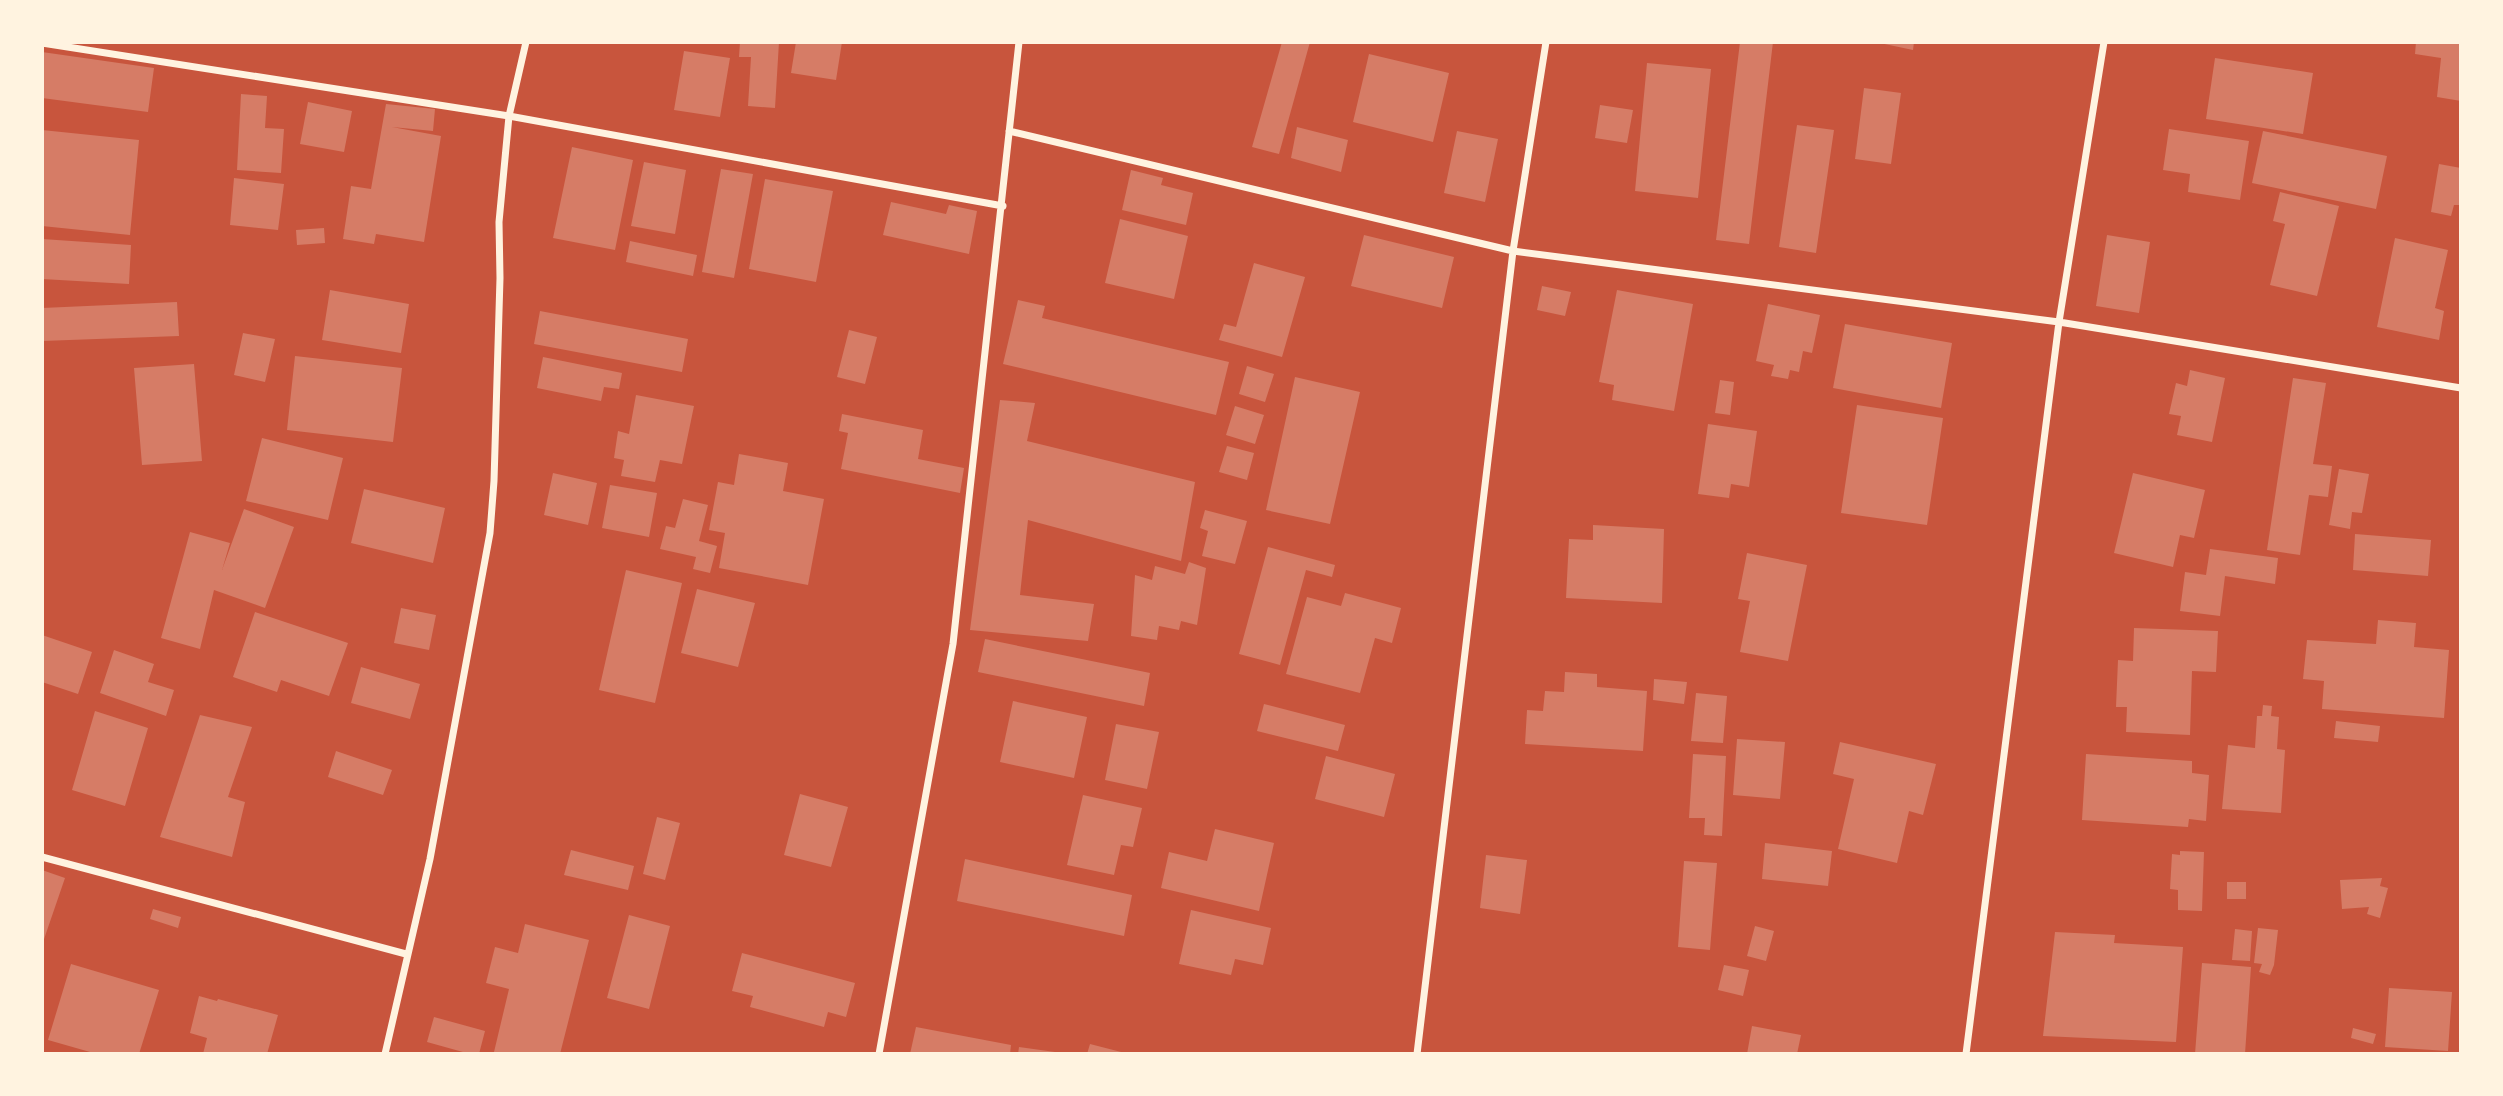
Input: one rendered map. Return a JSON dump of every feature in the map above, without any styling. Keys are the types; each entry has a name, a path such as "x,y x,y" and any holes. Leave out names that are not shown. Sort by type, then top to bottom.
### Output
{"street":[{"path":"385,1054 432,846 490,533 496,426 499,222 509,116 526,42"},
{"path":"878,1054 953,645 1019,42"},
{"path":"1417,1054 1513,251 1546,42"},
{"path":"1966,1054 2059,322 2104,42"},
{"path":"42,43 509,116 1003,206"},
{"path":"1009,131 1513,251 2059,322 2461,388"},
{"path":"42,857 406,954"}],"building":[{"path":"740,42 779,42 775,108 748,106 751,57 739,57"},
{"path":"796,42 842,42 836,80 791,73"},
{"path":"1282,42 1310,42 1279,154 1252,147"},
{"path":"1740,42 1773,42 1749,244 1716,240"},
{"path":"1875,42 1914,42 1913,50"},
{"path":"2416,42 2461,42 2461,101 2437,97 2441,58 2415,54"},
{"path":"684,51 730,58 720,117 674,110"},
{"path":"42,52 154,68 148,112 42,98"},
{"path":"1369,54 1449,73 1433,142 1353,122"},
{"path":"2215,58 2313,73 2303,134 2206,119"},
{"path":"1647,63 1711,69 1698,198 1635,191"},
{"path":"1864,88 1901,93 1891,164 1855,159"},
{"path":"241,94 267,96 265,128 284,129 281,173 237,170"},
{"path":"308,102 352,111 344,152 300,144"},
{"path":"386,104 435,109 433,131 392,127 441,136 424,242 376,234 374,244 343,239 351,186 371,189"},
{"path":"1600,105 1633,110 1627,143 1595,138"},
{"path":"1797,125 1834,130 1816,253 1779,247"},
{"path":"1297,127 1348,140 1341,172 1291,158"},
{"path":"2169,129 2249,141 2240,200 2188,192 2190,174 2163,170"},
{"path":"42,130 139,140 130,235 42,226"},
{"path":"1457,131 1498,139 1485,202 1444,193"},
{"path":"2263,131 2387,156 2376,209 2252,183"},
{"path":"572,147 633,160 615,250 553,238"},
{"path":"644,162 686,170 675,234 631,226"},
{"path":"2439,164 2461,168 2461,205 2454,205 2451,216 2431,212"},
{"path":"721,169 753,174 734,278 702,272"},
{"path":"1131,170 1163,178 1161,185 1193,193 1186,225 1122,210"},
{"path":"234,178 284,184 278,230 230,225"},
{"path":"765,179 833,191 816,282 749,269"},
{"path":"2280,192 2339,206 2317,296 2270,285 2285,224 2273,221"},
{"path":"891,202 946,214 949,205 977,211 969,254 883,235"},
{"path":"1120,219 1188,236 1174,299 1105,283"},
{"path":"324,228 325,243 297,245 296,230"},
{"path":"1364,235 1454,257 1442,308 1351,286"},
{"path":"2107,235 2150,242 2139,313 2096,306"},
{"path":"2395,238 2448,250 2435,308 2444,311 2439,340 2377,327"},
{"path":"42,239 131,245 129,284 42,279"},
{"path":"630,241 697,255 693,276 626,262"},
{"path":"1254,263 1305,277 1282,357 1219,340 1224,324 1236,327"},
{"path":"1542,286 1571,292 1565,316 1537,310"},
{"path":"330,290 409,304 401,353 322,340"},
{"path":"1617,290 1693,304 1674,411 1612,400 1614,385 1599,382"},
{"path":"1018,300 1045,306 1042,318 1229,362 1216,415 1003,364"},
{"path":"177,302 179,336 42,341 42,308"},
{"path":"1768,304 1820,315 1812,353 1803,351 1799,372 1790,370 1788,379 1771,376 1774,365 1756,361"},
{"path":"540,311 688,339 682,372 534,344"},
{"path":"1845,324 1952,343 1941,408 1833,388"},
{"path":"849,330 877,337 865,384 837,377"},
{"path":"243,333 275,339 265,382 234,375"},
{"path":"295,356 402,368 393,442 287,430"},
{"path":"543,357 622,373 619,389 604,387 601,401 537,388"},
{"path":"194,364 202,461 142,465 134,368"},
{"path":"1247,366 1274,374 1265,402 1239,394"},
{"path":"2190,370 2225,378 2212,442 2177,435 2181,416 2169,414 2176,383 2187,386"},
{"path":"1295,377 1360,392 1330,524 1266,510"},
{"path":"2293,378 2326,383 2313,464 2332,466 2328,497 2309,495 2300,555 2267,550"},
{"path":"1720,380 1734,382 1730,415 1715,413"},
{"path":"636,395 694,406 682,464 660,460 655,482 621,476 624,460 614,458 618,431 629,434"},
{"path":"1000,400 1035,403 1027,441 1195,482 1181,561 1028,520 1020,595 1094,604 1088,641 970,630"},
{"path":"1857,405 1943,418 1927,525 1841,513"},
{"path":"1235,406 1264,415 1255,444 1226,435"},
{"path":"842,414 923,430 918,459 964,468 960,493 841,469 848,433 839,431"},
{"path":"1708,424 1757,431 1749,487 1731,484 1729,498 1698,494"},
{"path":"262,438 343,458 328,520 246,501"},
{"path":"1227,446 1254,453 1247,480 1219,472"},
{"path":"739,454 788,463 783,491 824,499 808,585 719,568 725,533 709,530 718,482 734,485"},
{"path":"2339,469 2369,474 2362,513 2352,512 2350,529 2329,525"},
{"path":"553,473 597,483 588,525 544,515"},
{"path":"2133,473 2205,490 2194,538 2180,535 2173,567 2114,553"},
{"path":"610,485 657,493 649,537 602,528"},
{"path":"364,489 445,508 433,563 351,543"},
{"path":"683,499 708,505 699,541 717,546 710,573 693,569 696,557 660,549 666,526 675,528"},
{"path":"244,509 294,527 265,608 214,590 200,649 161,638 190,532 230,543 222,570"},
{"path":"1205,510 1247,521 1235,564 1202,556 1208,531 1200,528"},
{"path":"1593,525 1664,529 1662,603 1566,598 1569,539 1593,540"},
{"path":"2355,534 2431,540 2428,576 2353,570"},
{"path":"1268,547 1335,565 1332,577 1306,570 1280,665 1239,654"},
{"path":"2210,549 2278,558 2275,584 2225,576 2220,616 2180,611 2185,572 2206,575"},
{"path":"1747,553 1807,565 1788,661 1740,652 1750,601 1738,599"},
{"path":"1189,562 1206,568 1197,625 1181,621 1179,630 1159,626 1157,640 1131,636 1135,575 1152,580 1155,566 1185,574"},
{"path":"626,570 682,583 655,703 599,690"},
{"path":"697,589 755,603 738,667 681,653"},
{"path":"1345,593 1401,608 1392,643 1375,638 1360,693 1286,674 1307,597 1341,606"},
{"path":"401,608 436,615 429,650 394,643"},
{"path":"255,612 348,643 329,696 281,680 277,692 233,677"},
{"path":"2378,620 2416,623 2414,647 2449,650 2444,718 2322,709 2324,681 2303,679 2307,640 2376,644"},
{"path":"2134,628 2218,631 2216,672 2192,671 2190,735 2126,732 2127,707 2116,707 2118,660 2133,661"},
{"path":"42,635 92,652 78,694 42,682"},
{"path":"985,639 1150,673 1144,706 978,672"},
{"path":"114,650 154,664 148,682 174,690 166,716 100,693"},
{"path":"361,667 420,684 410,719 351,703"},
{"path":"1565,672 1597,674 1597,687 1647,691 1643,751 1525,744 1527,710 1543,711 1545,691 1564,692"},
{"path":"1654,679 1687,682 1684,704 1653,700"},
{"path":"1696,693 1727,696 1723,743 1691,741"},
{"path":"1013,701 1087,717 1074,778 1000,762"},
{"path":"1264,704 1345,725 1338,751 1257,731"},
{"path":"2263,705 2272,706 2271,716 2279,717 2277,749 2285,750 2281,813 2222,809 2228,745 2255,748 2257,716 2262,716"},
{"path":"95,711 148,728 125,806 72,790"},
{"path":"200,715 252,727 228,797 245,802 232,857 160,837"},
{"path":"2336,721 2380,726 2378,742 2334,738"},
{"path":"1116,724 1159,732 1147,789 1105,780"},
{"path":"1737,739 1785,742 1780,799 1733,795"},
{"path":"1840,742 1936,764 1923,815 1909,811 1897,863 1838,849 1854,779 1833,774"},
{"path":"336,751 392,770 383,795 328,777"},
{"path":"1693,754 1726,756 1722,836 1704,835 1705,818 1689,818"},
{"path":"2086,754 2192,761 2192,773 2209,775 2206,821 2189,819 2188,827 2082,820"},
{"path":"1326,756 1395,774 1384,817 1315,799"},
{"path":"800,794 848,807 831,867 784,855"},
{"path":"1083,795 1142,808 1133,847 1121,845 1114,875 1067,865"},
{"path":"657,817 680,823 665,880 643,874"},
{"path":"1215,829 1274,843 1259,911 1161,888 1169,852 1207,861"},
{"path":"1765,843 1832,851 1828,886 1762,879"},
{"path":"571,850 634,866 628,890 564,875"},
{"path":"2180,851 2204,852 2202,911 2178,910 2178,890 2170,889 2172,854 2180,855"},
{"path":"1486,855 1527,860 1520,914 1480,908"},
{"path":"965,859 1132,895 1124,936 957,901"},
{"path":"1684,861 1717,863 1710,950 1678,947"},
{"path":"42,870 65,878 42,945"},
{"path":"2382,878 2380,886 2388,888 2380,918 2367,914 2369,907 2342,909 2340,880"},
{"path":"2227,882 2246,882 2246,899 2227,899"},
{"path":"153,909 181,917 178,928 150,919"},
{"path":"1191,910 1271,928 1263,965 1235,959 1231,975 1179,964"},
{"path":"629,915 670,926 649,1009 607,998"},
{"path":"525,924 589,940 560,1054 494,1052 509,989 486,983 495,947 518,953"},
{"path":"1755,926 1774,931 1766,961 1747,956"},
{"path":"2258,928 2278,930 2274,965 2270,975 2259,972 2262,964 2254,963"},
{"path":"2235,929 2252,931 2250,961 2232,960"},
{"path":"2055,932 2115,935 2114,943 2183,947 2176,1042 2043,1036"},
{"path":"742,953 855,983 846,1017 828,1012 824,1027 750,1007 753,996 732,991"},
{"path":"2202,963 2251,967 2245,1054 2195,1054"},
{"path":"71,964 159,990 139,1054 97,1054 48,1040"},
{"path":"1724,965 1749,970 1743,996 1718,990"},
{"path":"2389,988 2452,992 2448,1051 2385,1047"},
{"path":"199,996 278,1015 267,1054 203,1054 207,1038 190,1033"},
{"path":"434,1017 485,1031 479,1054 427,1042"},
{"path":"1752,1026 1801,1035 1797,1054 1747,1054"},
{"path":"916,1027 1011,1045 1010,1054 910,1054"},
{"path":"2353,1028 2376,1034 2373,1044 2351,1038"},
{"path":"1090,1044 1125,1053 1125,1054 1087,1054"},
{"path":"1019,1047 1055,1052 1055,1054 1018,1054"}]}
